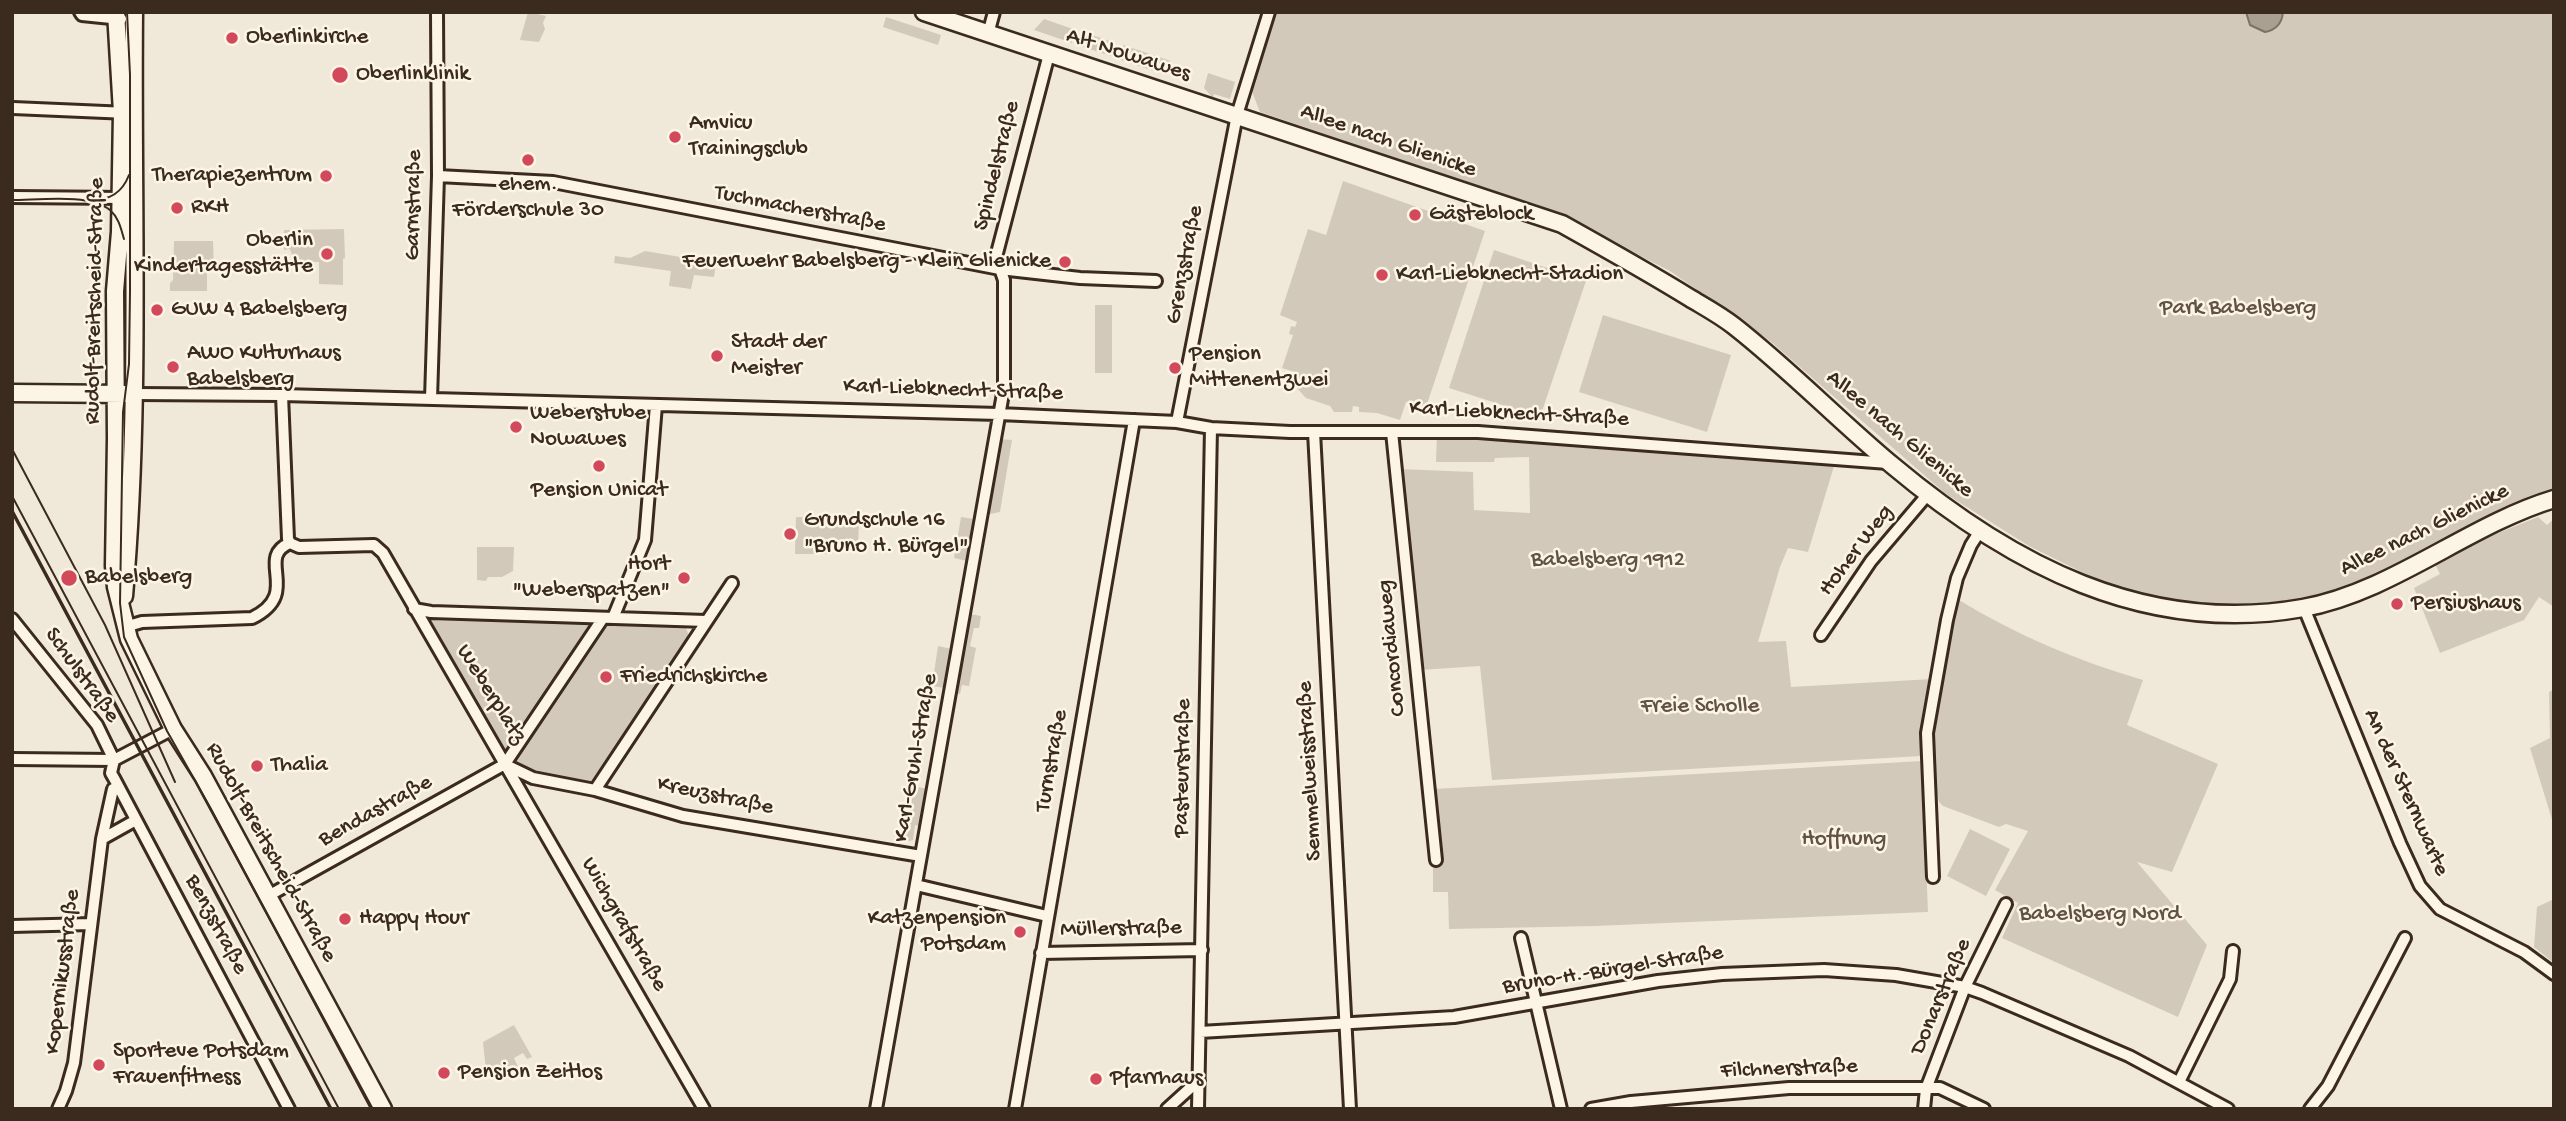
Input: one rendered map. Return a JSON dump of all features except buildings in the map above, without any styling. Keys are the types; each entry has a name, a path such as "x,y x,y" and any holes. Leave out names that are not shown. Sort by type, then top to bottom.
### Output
{"street":[{"path":"80,12 82,15 134,16"},
{"name":"Garnstraße","path":"431,399 438,176 437,12"},
{"name":"Alt Nowawes","path":"925,12 1237,115"},
{"path":"988,34 994,12"},
{"name":"Grenzstraße","path":"1177,422 1237,115 1269,12"},
{"name":"Rudolf-Breitscheid-Straße","path":"116,16 128,113"},
{"name":"Rudolf-Breitscheid-Straße","path":"124,622 132,504 134,394 127,198 128,113 134,16"},
{"name":"Spindelstraße","path":"999,414 1004,388 1004,280 996,257 1049,54"},
{"path":"13,108 128,113"},
{"name":"Allee nach Glienicke","path":"1237,115 1562,224 1638,265 1732,324 1928,494 1980,531 2074,582 2106,594 2135,602 2222,615 2304,608 2325,603 2400,573 2530,506 2554,499"},
{"name":"Tuchmacherstraße","path":"438,176 553,182 1000,269 1080,278 1156,281"},
{"path":"12,197 127,198"},
{"name":"Rudolf-Breitscheid-Straße","path":"127,198 115,290 114,566 124,622 173,729 203,776 383,1109"},
{"name":"Karl-Liebknecht-Straße","path":"12,393 282,395 999,414 1177,422 1211,428 1314,432 1478,432 1891,463"},
{"path":"124,622 251,618 259,615 278,594 275,557 282,547 290,543 286,534 282,395"},
{"path":"608,618 645,540 656,405"},
{"name":"Karl-Gruhl-Straße","path":"876,1109 999,414"},
{"name":"Turnstraße","path":"1014,1109 1134,420"},
{"name":"Pasteurstraße","path":"1198,1109 1211,428"},
{"name":"Semmelweisstraße","path":"1314,432 1350,1109"},
{"name":"Concordiaweg","path":"1392,432 1436,860"},
{"name":"Hoher Weg","path":"1821,635 1871,561 1928,494"},
{"path":"1933,877 1927,733 1957,578 1970,545 1980,531"},
{"name":"Weberplatz","path":"290,543 299,547 374,545 383,553 505,764 608,618"},
{"path":"596,790 732,583"},
{"name":"An der Sternwarte","path":"2304,608 2420,886 2440,909 2524,952 2554,974"},
{"name":"Weberplatz","path":"414,609 431,612 706,621"},
{"name":"Schulstraße","path":"12,619 97,725 114,760"},
{"path":"12,759 114,760 173,729"},
{"name":"Benzstraße","path":"114,760 111,773 289,1109"},
{"name":"Kreuzstraße","path":"505,764 533,778 596,790 683,816 921,856"},
{"name":"Bendastraße","path":"268,896 505,764"},
{"name":"Wichgrafstraße","path":"505,764 704,1109"},
{"name":"Kopernikusstraße","path":"60,1107 74,1063 102,839 113,789"},
{"path":"102,839 136,820"},
{"name":"Müllerstraße","path":"916,885 1047,916"},
{"name":"Donarstraße","path":"1924,1109 1926,1088 1965,987 2006,904"},
{"path":"12,926 91,924"},
{"path":"1521,937 1561,1109"},
{"path":"2309,1109 2328,1086 2405,938"},
{"name":"Müllerstraße","path":"1041,953 1202,950"},
{"path":"2179,1082 2231,979 2233,951"},
{"name":"Bruno-H.-Bürgel-Straße","path":"1200,1032 1454,1017 1658,981 1722,974 1824,971 1896,975 1965,987 2101,1044 2228,1109"},
{"path":"1167,1109 1199,1080"},
{"name":"Filchnerstraße","path":"1591,1109 1630,1102 1766,1089 1926,1088 1940,1088 1984,1109"}],"green space":[{"path":"528,12 546,16 543,23 545,29 539,42 520,40"},
{"name":"Park Babelsberg","path":"1276,12 2554,12 2554,490 2519,502 2405,562 2313,599 2246,608 2205,606 2110,586 2029,546 1946,494 1770,341 1670,271 1551,211 1260,112 1251,89"},
{"path":"886,17 941,35 938,45 883,27"},
{"path":"1044,19 1076,30 1072,43 1034,30"},
{"path":"1081,31 1115,43 1111,56 1077,45"},
{"path":"1123,45 1171,61 1166,75 1118,59"},
{"path":"1208,73 1235,82 1230,99 1214,94 1213,98 1204,88"},
{"name":"Karl-Liebknecht-Stadion","path":"1343,181 1485,231 1426,407 1406,402 1400,420 1377,413 1359,412 1359,407 1353,406 1352,412 1334,412 1330,406 1306,398 1294,385 1298,373 1282,368 1293,335 1289,334 1291,326 1295,327 1297,322 1280,315 1308,229 1326,235"},
{"name":"Oberlin Kindertagesstätte","path":"344,229 343,285 319,284 319,262 294,262 290,249 284,250 284,230"},
{"path":"174,241 213,241 214,271 207,271 207,291 170,291 170,283 173,280"},
{"path":"1494,250 1586,281 1540,417 1449,388"},
{"path":"645,251 716,263 714,277 694,275 691,289 669,286 671,271 614,263 615,256 630,258"},
{"path":"1095,305 1112,305 1112,373 1095,373"},
{"path":"1603,315 1731,355 1707,432 1579,392"},
{"path":"1437,432 1835,463 1808,552 1788,548 1758,642 1786,641 1791,687 1932,679 1922,723 1922,756 1492,780 1480,666 1420,670 1399,469 1473,472 1474,510 1530,513 1529,457 1495,458 1494,462 1436,462"},
{"path":"999,439 1012,440 1000,512 986,515"},
{"path":"796,517 859,519 858,550 829,549 829,554 795,554"},
{"path":"961,517 974,519 967,561 954,558"},
{"path":"2538,517 2547,525 2554,519 2554,607 2539,597 2524,620 2440,653 2414,588 2440,574 2435,564 2471,544"},
{"path":"477,547 514,547 513,571 502,577 488,577 486,581 477,580"},
{"name":"Babelsberg Nord","path":"1959,600 2048,646 2143,680 2127,725 2218,764 2172,872 2137,862 2207,945 2178,1017 2002,938 2018,903 1995,890 2028,831 2006,824 1999,827 1943,806 1937,794 1931,740 1948,637"},
{"path":"970,614 981,616 979,628 974,628 970,646 976,648 969,686 962,685 960,694 956,693"},
{"path":"426,619 679,623 686,628 689,636 589,784 508,766"},
{"path":"938,646 952,649 945,688 932,686"},
{"path":"2554,689 2554,826 2530,748 2550,738 2549,692"},
{"name":"Hoffnung","path":"1922,761 1928,912 1595,926 1449,929 1448,892 1433,892 1433,862 1440,861 1434,789"},
{"path":"914,786 927,789 921,827 915,825 913,840 904,843"},
{"path":"1970,829 2010,849 1986,896 1947,876"},
{"path":"2554,899 2554,963 2534,947 2537,907"},
{"path":"514,1025 532,1057 527,1059 523,1053 514,1058 518,1067 503,1076 486,1071 483,1042"}],"shaded area":[{"path":"2246,12 2283,12 2278,26 2265,32 2250,25"}],"tram line":[{"path":"127,12 130,75 130,291 129,364 123,412 120,603 124,637 167,731 371,1109"},
{"path":"91,200 104,199 114,194 123,186 129,175"},
{"path":"12,200 90,201 110,210 116,216 124,239"},
{"path":"12,449 105,625 175,782"},
{"path":"12,496 339,1109"}],"railway":[{"path":"12,511 331,1109"}],"place":[{"name":"Oberlinkirche","path":"232,38"},
{"name":"Oberlinklinik","path":"340,75"},
{"name":"Amvicu Trainingsclub","path":"675,137"},
{"name":"ehem. Förderschule 30","path":"528,160"},
{"name":"Therapiezentrum","path":"326,176"},
{"name":"RKH","path":"177,208"},
{"name":"Gästeblock","path":"1415,215"},
{"name":"Oberlin Kindertagesstätte","path":"327,254"},
{"name":"Feuerwehr Babelsberg - Klein Glienicke","path":"1065,262"},
{"name":"Karl-Liebknecht-Stadion","path":"1382,275"},
{"name":"GUW 4 Babelsberg","path":"157,310"},
{"name":"Stadt der Meister","path":"717,356"},
{"name":"AWO Kulturhaus Babelsberg","path":"173,367"},
{"name":"Pension Mittenentzwei","path":"1175,368"},
{"name":"Weberstube Nowawes","path":"516,427"},
{"name":"Pension Unicat","path":"599,466"},
{"name":"Grundschule 16 \"Bruno H. Bürgel\"","path":"790,534"},
{"name":"Babelsberg","path":"69,578"},
{"name":"Hort \"Weberspatzen\"","path":"684,578"},
{"name":"Persiushaus","path":"2397,604"},
{"name":"Friedrichskirche","path":"606,677"},
{"name":"Thalia","path":"257,766"},
{"name":"Happy Hour","path":"345,919"},
{"name":"Katzenpension Potsdam","path":"1020,932"},
{"name":"Sporteve Potsdam Frauenfitness","path":"99,1065"},
{"name":"Pension Zeitlos","path":"444,1073"},
{"name":"Pfarrhaus","path":"1096,1079"}],"park label":[{"name":"Babelsberg 1912","path":"1608,561"},
{"name":"Freie Scholle","path":"1700,707"}]}
